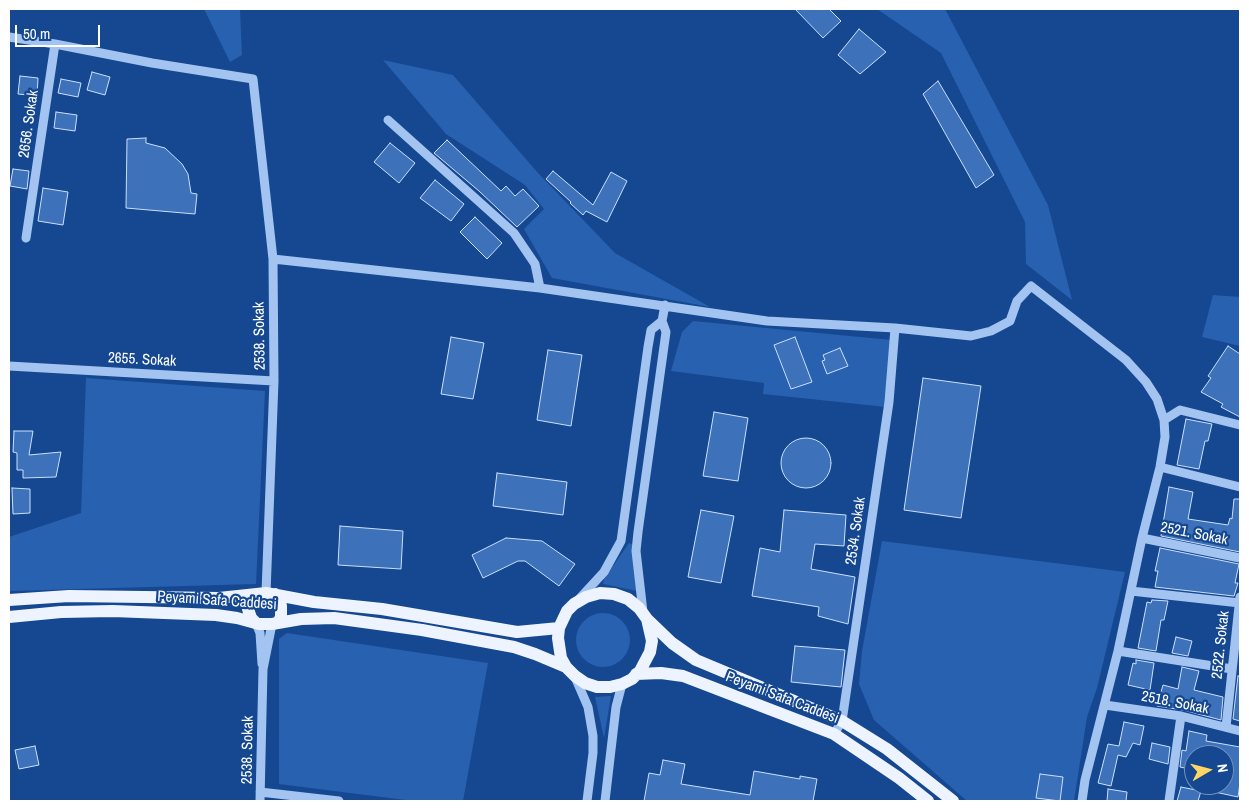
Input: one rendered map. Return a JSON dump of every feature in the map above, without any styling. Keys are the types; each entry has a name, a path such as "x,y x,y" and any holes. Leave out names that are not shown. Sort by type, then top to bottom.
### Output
{"main road":[{"path":"645,617 652,641 646,662 636,674 622,684 610,687 585,683 570,671 558,648 559,628 567,611 586,597 600,593 614,594 628,599 672,643 696,660 842,721 887,749 952,801"},
{"path":"271,594 282,606 281,617 275,624"},
{"name":"Peyami Safa Caddesi","path":"9,600 69,596 219,598 271,594 291,599 382,609 517,632 559,628"},
{"path":"251,596 248,602 248,609 256,623"},
{"name":"Peyami Safa Caddesi","path":"9,618 61,612 112,611 216,616 238,618 256,623 275,624 300,619 334,618 422,630 514,647 535,654 570,671"},
{"name":"Peyami Safa Caddesi","path":"636,674 661,673 683,676 834,734 899,778 928,801"}],"street":[{"path":"9,37 55,44"},
{"name":"2538. Sokak","path":"55,44 152,63 253,79 273,259 274,381 271,594"},
{"name":"2656. Sokak","path":"26,238 55,44"},
{"path":"388,120 514,233 535,264 540,288"},
{"path":"273,259 540,288 767,321 895,328 971,336 991,331 1010,321 1017,301 1031,286 1126,360 1146,382 1157,399 1164,420 1165,437 1160,467 1142,538 1118,651 1085,780 1082,801"},
{"path":"645,617 637,560 637,542 666,332 662,321 665,306"},
{"path":"574,604 604,572 621,540 648,346 651,330 662,321"},
{"name":"2534. Sokak","path":"834,734 842,721 889,402 895,328"},
{"name":"2655. Sokak","path":"9,366 274,381"},
{"path":"1164,420 1180,410 1240,425"},
{"path":"1160,467 1240,487"},
{"name":"2521. Sokak","path":"1142,538 1240,558"},
{"path":"1131,591 1240,600"},
{"name":"2522. Sokak","path":"1226,727 1240,600"},
{"path":"256,623 260,633 263,669"},
{"path":"263,669 275,624"},
{"path":"1118,651 1232,669"},
{"name":"2538. Sokak","path":"260,796 263,669"},
{"path":"570,671 588,707 593,736 593,753 587,801"},
{"path":"605,801 616,707 622,684"},
{"name":"2518. Sokak","path":"1105,705 1181,716 1240,731"},
{"path":"1169,801 1181,716"},
{"path":"260,796 339,801"}],"shaded area":[{"path":"204,9 240,9 242,55 230,62"},
{"path":"877,9 945,9 1048,205 1072,300 1026,264 1025,222 941,53"},
{"path":"383,60 453,75 538,173 615,253 710,307 552,278 524,229 544,209 525,185 446,134"},
{"path":"1213,295 1240,297 1240,346 1202,337"},
{"path":"693,321 892,340 886,407 763,394 764,383 671,371 682,332"},
{"path":"86,378 265,391 256,584 9,591 9,537 81,513"},
{"path":"882,541 1125,572 1097,688 1087,717 1074,801 967,801 874,720 859,684 862,651"},
{"path":"629,543 632,544 637,591 603,584 604,579"},
{"path":"603,613 613,615 622,621 628,630 630,640 628,650 622,659 613,665 603,667 593,665 584,659 578,650 576,640 578,630 584,621 593,615"},
{"path":"287,633 488,663 463,801 413,801 279,784 279,639"},
{"path":"611,696 604,738 595,697"}],"building":[{"path":"795,9 829,9 841,21 823,38"},
{"path":"859,29 886,52 860,74 838,55"},
{"path":"92,72 110,77 105,95 87,90"},
{"path":"20,76 38,78 37,96 18,94"},
{"path":"61,79 81,83 78,97 58,93"},
{"path":"938,81 994,175 976,188 923,94"},
{"path":"56,112 77,115 75,131 54,128"},
{"path":"146,138 146,143 165,148 182,164 188,174 191,193 197,194 195,214 126,208 127,139"},
{"path":"447,140 501,191 506,186 515,196 523,189 539,206 517,227 479,191 434,153"},
{"path":"390,143 415,163 399,183 374,162"},
{"path":"13,169 29,171 27,189 10,186"},
{"path":"553,171 593,205 611,172 627,181 607,222 586,211 583,215 570,203 546,179"},
{"path":"435,180 464,204 451,221 420,198"},
{"path":"43,188 68,192 63,225 38,221"},
{"path":"475,217 502,243 487,259 460,232"},
{"path":"451,337 484,343 473,399 441,394"},
{"path":"795,337 812,382 791,389 774,345"},
{"path":"1228,346 1240,354 1240,417 1221,407 1223,404 1201,392 1211,378 1208,376"},
{"path":"840,348 848,366 827,374 822,361 825,360 823,355"},
{"path":"548,350 582,355 571,426 537,420"},
{"path":"923,378 981,386 961,518 904,510"},
{"path":"714,412 748,418 738,481 703,476"},
{"path":"1186,419 1212,424 1208,441 1205,441 1199,469 1177,465"},
{"path":"14,431 33,431 29,455 61,452 56,477 23,478 23,470 17,470 17,453 13,452"},
{"path":"806,438 816,440 824,445 829,453 831,463 829,473 824,481 816,486 806,488 796,486 788,481 783,473 781,463 783,453 788,445 796,440"},
{"path":"497,473 567,482 563,515 493,506"},
{"path":"1169,487 1193,492 1188,519 1228,525 1230,518 1232,519 1234,499 1240,499 1240,552 1161,536"},
{"path":"12,488 30,489 30,513 13,514"},
{"path":"701,510 734,516 721,583 688,577"},
{"path":"784,510 846,515 844,546 815,544 811,569 855,577 848,624 818,616 819,607 752,596 760,548 780,552"},
{"path":"340,526 403,531 401,569 338,565"},
{"path":"506,538 542,541 575,564 559,586 525,561 518,561 483,578 472,555"},
{"path":"1160,548 1239,564 1235,583 1238,583 1234,596 1155,587 1158,571 1155,571"},
{"path":"1152,600 1168,601 1164,620 1161,620 1156,651 1138,648 1147,602 1151,603"},
{"path":"1176,637 1192,641 1188,656 1172,653"},
{"path":"795,646 845,650 841,687 791,682"},
{"path":"1136,660 1154,663 1150,690 1128,685 1133,663 1136,664"},
{"path":"1182,667 1199,671 1194,690 1223,697 1221,720 1183,710 1157,706 1163,685 1178,689"},
{"path":"1238,676 1240,676 1240,721 1233,719"},
{"path":"1124,722 1144,726 1140,745 1133,743 1126,757 1118,755 1111,786 1098,783 1108,744 1119,746"},
{"path":"1189,731 1207,735 1206,741 1229,745 1187,745"},
{"path":"1152,743 1170,747 1168,764 1149,759"},
{"path":"35,746 39,765 19,769 15,750"},
{"path":"1234,746 1240,747 1238,797 1229,795 1234,795"},
{"path":"1182,750 1184,750 1184,768 1180,767"},
{"path":"663,760 685,764 681,784 750,795 754,771 800,779 800,776 817,779 813,801 644,801 649,773 660,775"},
{"path":"1040,774 1063,777 1060,801 1036,798"},
{"path":"1181,787 1184,788 1184,795 1200,795 1198,801 1177,801"},
{"path":"1108,789 1127,792 1126,801 1107,801"}]}
